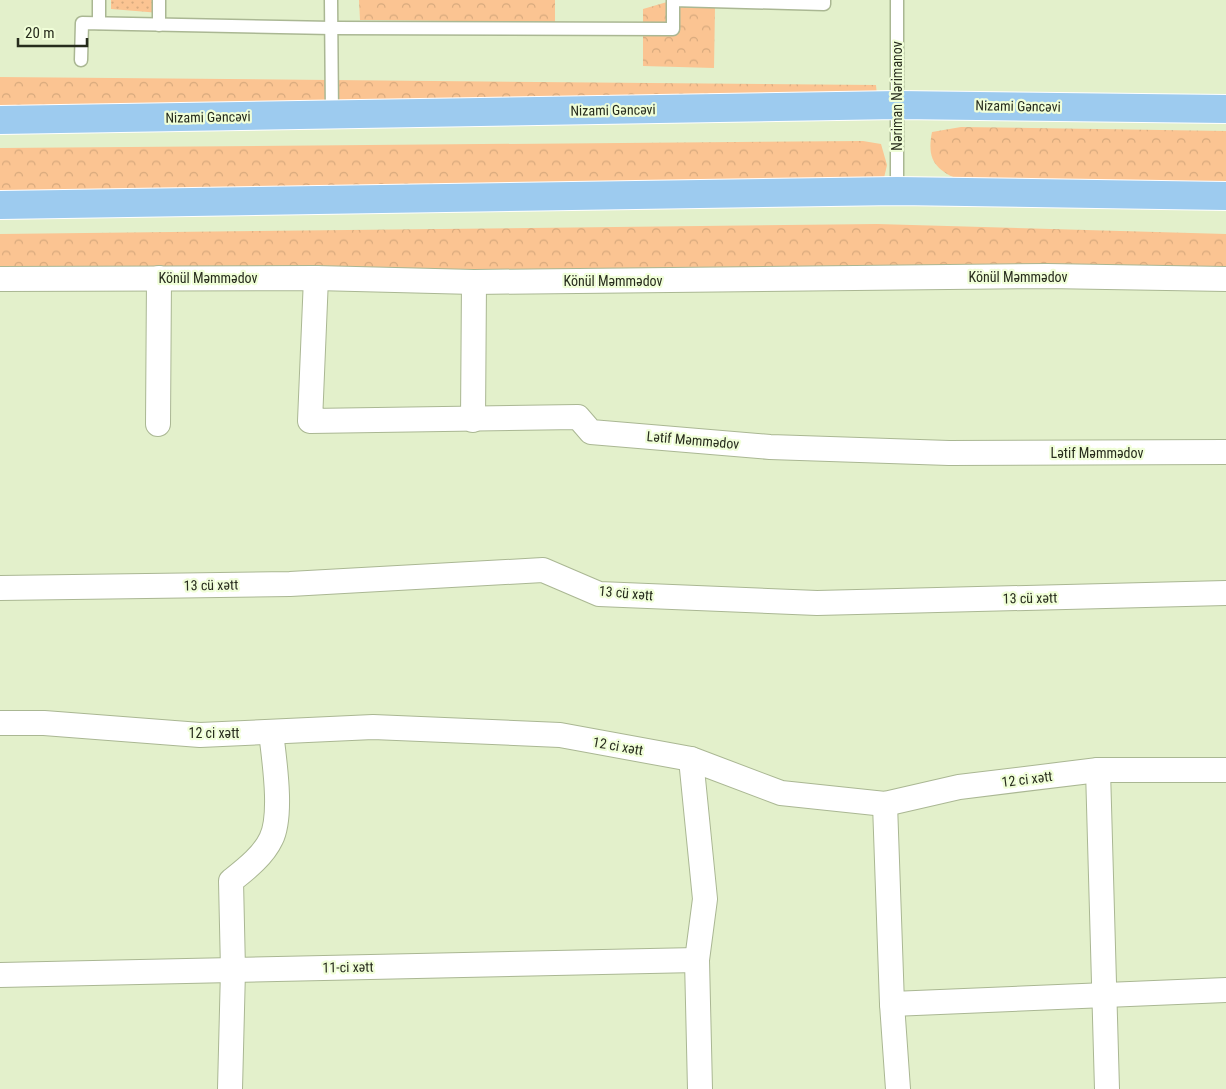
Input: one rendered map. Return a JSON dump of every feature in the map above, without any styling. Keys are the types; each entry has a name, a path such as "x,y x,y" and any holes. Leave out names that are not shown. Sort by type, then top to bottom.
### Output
{"main road":[{"name":"Nizami Gəncəvi","path":"0,120 898,105 1226,109"},
{"path":"0,205 897,191 1226,196"}],"street":[{"name":"Könül Məmmədov","path":"0,279 316,278 474,282 1047,276 1226,280"},
{"path":"158,424 159,278"},
{"name":"Lətif Məmmədov","path":"316,278 310,421 578,417 591,432 770,447 949,453 1226,452"},
{"path":"473,420 474,282"},
{"name":"13 cü xətt","path":"0,588 290,584 543,570 599,594 817,603 1226,593"},
{"name":"12 ci xətt","path":"0,723 44,723 200,735 373,727 560,735 691,759 781,793 886,804 959,788 1098,770 1226,770"},
{"path":"230,1089 233,970 231,881 251,865 271,839 276,813 276,782 271,732"},
{"path":"691,759 704,899 696,960 700,1089"},
{"path":"1098,770 1107,1089"},
{"path":"886,804 892,1004 898,1089"},
{"name":"11-ci xətt","path":"0,975 696,960"},
{"path":"892,1004 1226,990"}],"lane":[{"path":"99,0 100,23"},
{"path":"159,0 159,25"},
{"path":"331,0 332,115"},
{"path":"81,60 82,23 332,28 673,29 673,0 824,4 824,0"},
{"name":"Nəriman Nərimanov","path":"897,0 897,191"}],"green space":[{"path":"111,0 159,0 160,13 111,9"},
{"path":"359,0 555,0 555,22 360,20"},
{"path":"674,0 783,4 715,8 714,68 643,66 643,9"},
{"path":"0,77 876,85 877,96 0,109"},
{"path":"961,127 1226,131 1226,187 964,182 940,169 932,158 931,151 932,132"},
{"path":"863,141 881,144 887,165 884,178 0,193 0,148"},
{"path":"877,224 1226,234 1226,269 0,269 0,234"}]}
